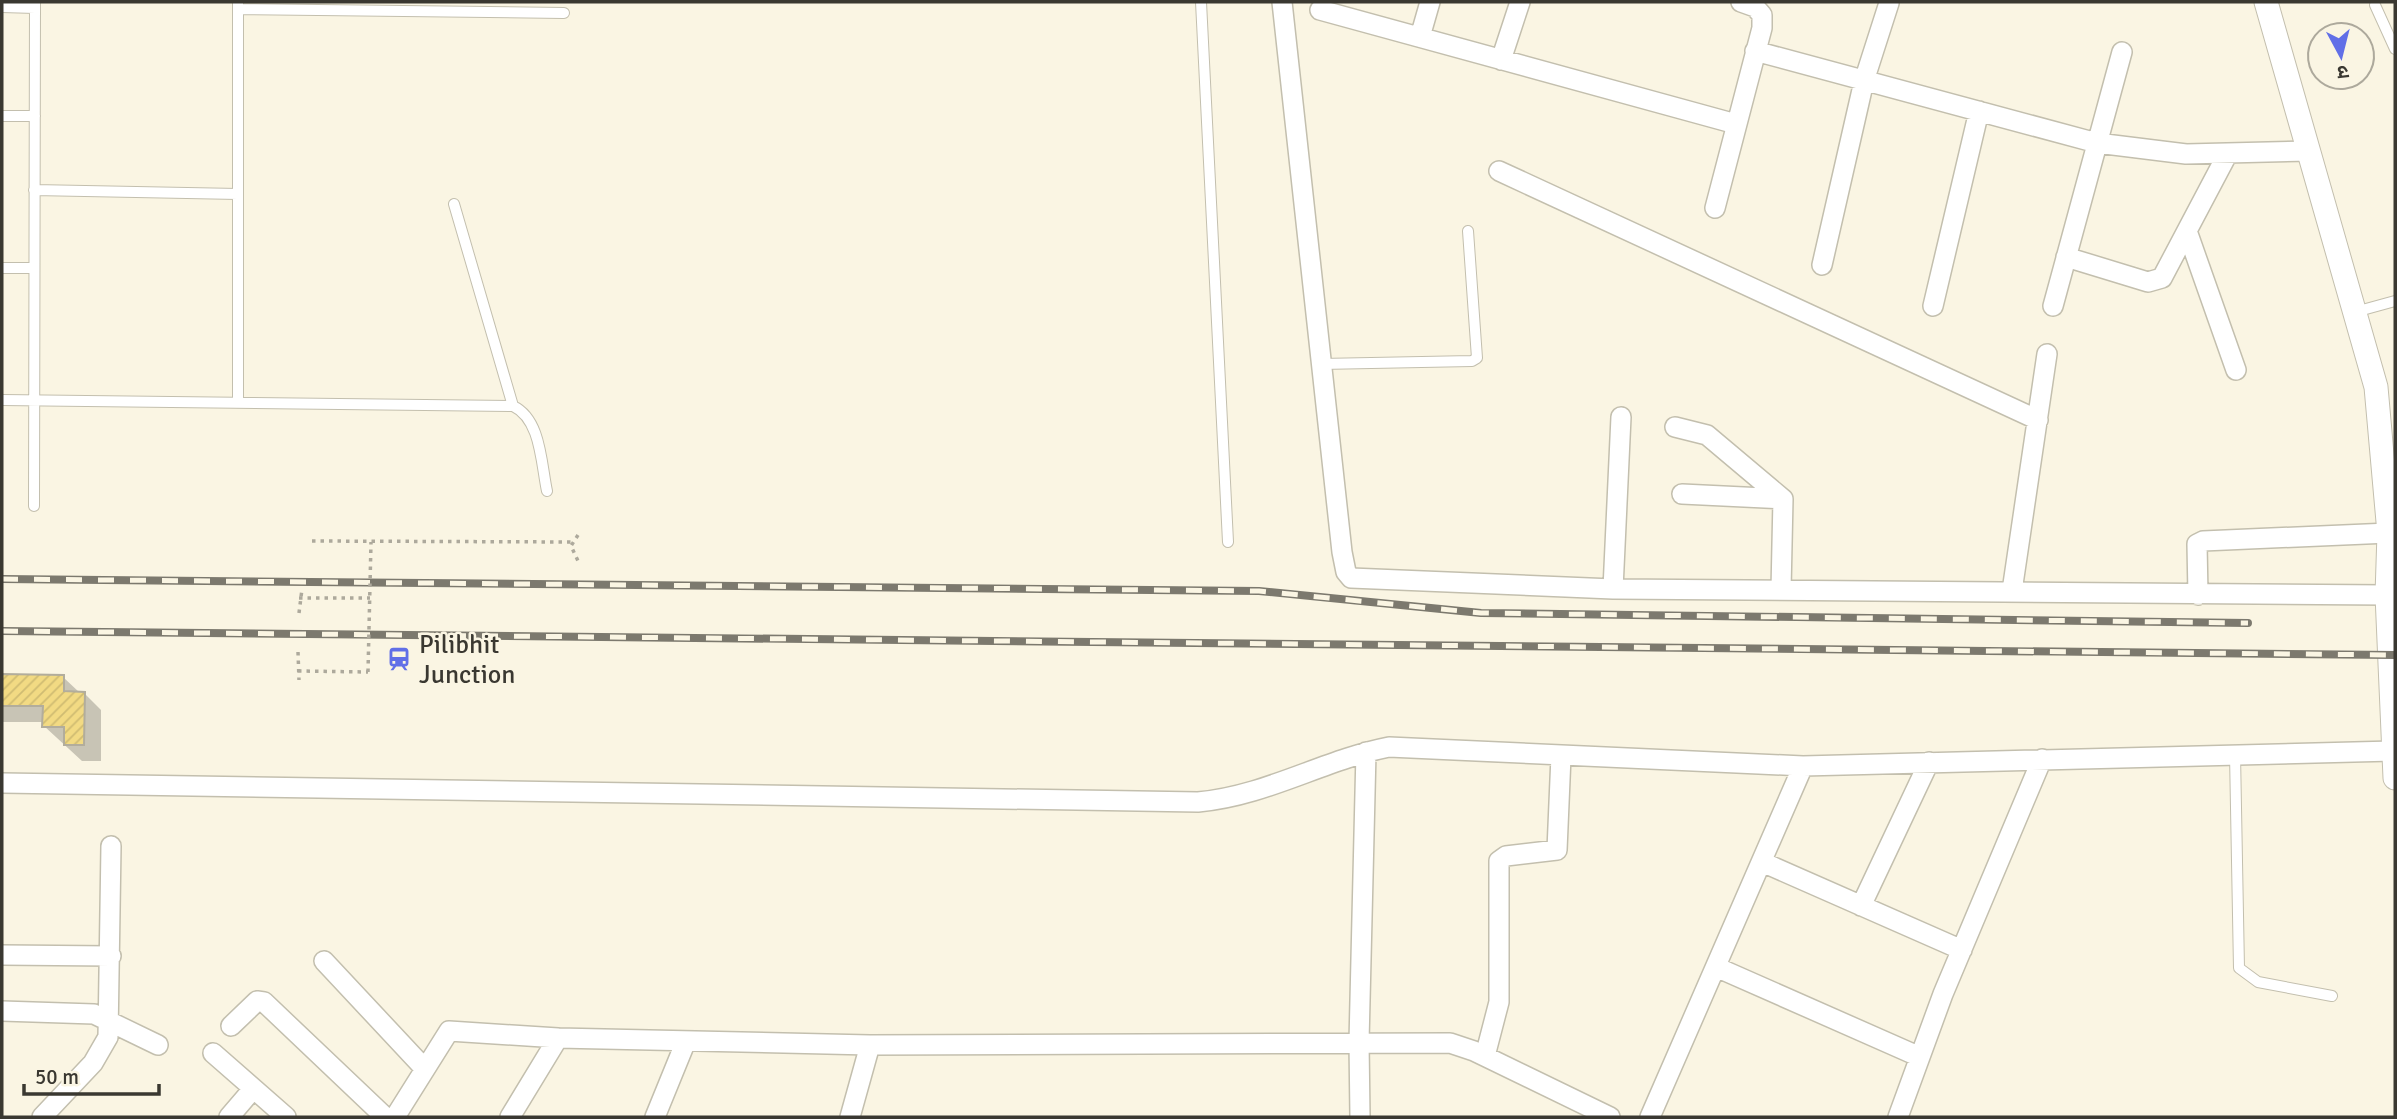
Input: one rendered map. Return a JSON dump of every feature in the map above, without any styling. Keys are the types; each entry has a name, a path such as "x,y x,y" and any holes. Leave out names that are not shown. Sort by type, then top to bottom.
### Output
{"street":[{"path":"1282,2 1342,552 1346,572 1351,578 1614,589 2387,595"},
{"path":"1420,37 1430,2"},
{"path":"1501,60 1520,2"},
{"path":"1715,208 1762,15 1755,7 1741,2"},
{"path":"2266,2 2376,387 2389,533 2387,595 2395,778"},
{"path":"1822,265 1864,81 1889,4"},
{"path":"1320,10 1736,124"},
{"path":"1755,51 2097,143 2164,153 2309,151"},
{"path":"2053,306 2122,52"},
{"path":"1933,306 1979,111"},
{"path":"2066,257 2148,282 2162,278 2228,153"},
{"path":"1499,171 2038,420"},
{"path":"2187,231 2236,370"},
{"path":"2012,591 2047,354"},
{"path":"1614,589 1621,417"},
{"path":"1675,427 1707,435 1783,499"},
{"path":"1682,494 1783,499"},
{"path":"1781,590 1783,499"},
{"path":"2198,595 2195,552 2197,544 2203,541 2389,533"},
{"path":"2,783 1198,802 1248,795 1366,752 1404,747 1803,766 2393,751"},
{"path":"1360,1117 1359,1042 1366,752"},
{"path":"1485,1056 1499,1002 1499,861 1506,856 1557,850 1561,756"},
{"path":"1898,1117 1962,950 2042,759"},
{"path":"1861,906 1929,762"},
{"path":"1650,1117 1803,766"},
{"path":"42,1117 103,1048 110,1020 111,846"},
{"path":"1762,862 1962,950"},
{"path":"2,955 111,956"},
{"path":"324,961 425,1069"},
{"path":"1716,967 1920,1057"},
{"path":"232,1026 257,1000 264,1002 385,1117"},
{"path":"2,1010 94,1014 158,1045"},
{"path":"395,1117 447,1033 453,1030 558,1038 870,1045 1450,1043 1485,1056 1610,1117"},
{"path":"510,1117 558,1038"},
{"path":"655,1117 686,1041"},
{"path":"850,1117 870,1045"},
{"path":"212,1053 286,1117"},
{"path":"229,1117 253,1089"}],"lane":[{"path":"1201,2 1228,542"},
{"path":"2,7 35,5 34,506"},
{"path":"2375,5 2395,49"},
{"path":"238,403 238,6 564,13"},
{"path":"2,116 35,116"},
{"path":"34,190 238,194"},
{"path":"454,204 513,406"},
{"path":"1321,364 1477,358 1468,231"},
{"path":"2,268 34,268"},
{"path":"2355,313 2395,300"},
{"path":"2,400 513,406 526,412 532,424 547,491"},
{"path":"2235,753 2239,968 2258,982 2332,996"}],"path":[{"path":"578,535 571,546 579,564"},
{"path":"312,541 572,542"},
{"path":"298,671 368,672 371,542"},
{"path":"299,613 302,589"},
{"path":"299,597 370,598"},
{"path":"298,652 299,680"}],"building":[{"path":"2,674 64,675 64,691 85,692 84,745 64,745 64,727 42,727 43,706 2,706"}],"railway":[{"path":"2,579 1259,591 1481,613 2248,623"},
{"path":"2,631 2395,655"}],"place":[{"name":"Pilibhit Junction","path":"399,659"}]}
